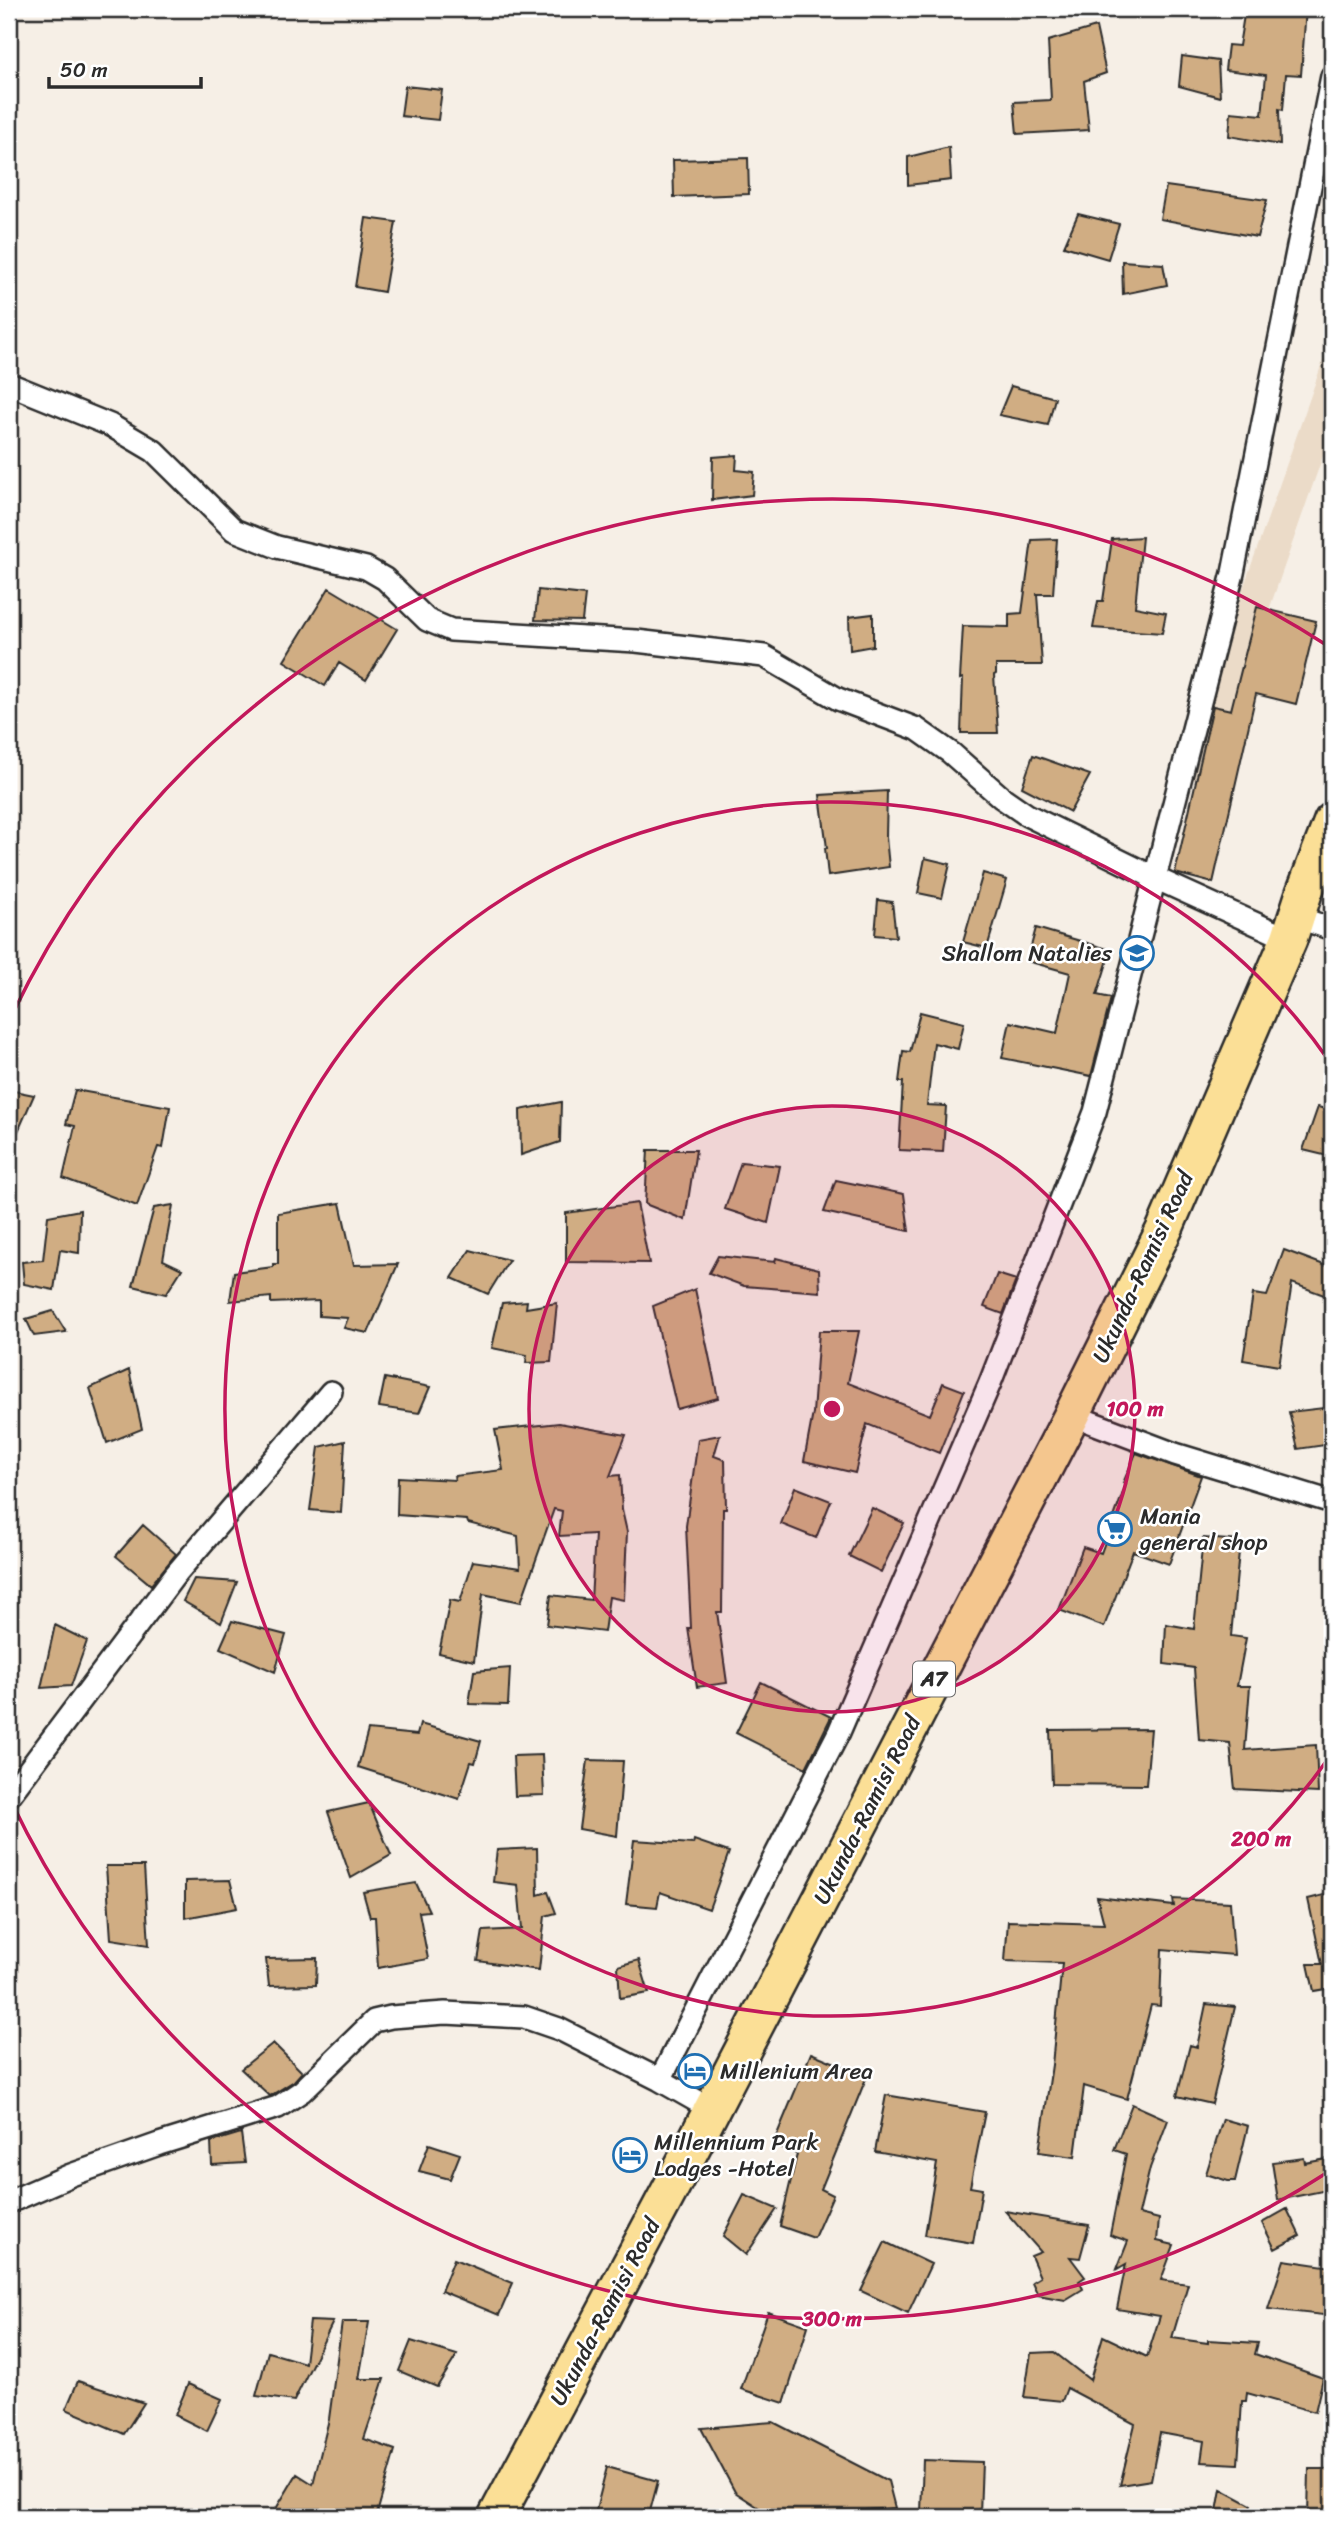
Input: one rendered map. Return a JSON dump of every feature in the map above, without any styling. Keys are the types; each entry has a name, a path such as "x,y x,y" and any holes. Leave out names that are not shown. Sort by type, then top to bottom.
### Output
{"highway":[{"name":"Ukunda-Ramisi Road","path":"496,2517 1072,1415 1165,1228 1292,928 1332,821"}],"street":[{"path":"660,2080 839,1732 990,1383 1095,1112 1233,573 1332,76"},
{"path":"9,384 110,425 154,451 234,530 277,547 366,568 385,579 427,620 451,629 636,641 764,656 838,699 917,729 951,753 1027,816 1155,878 1292,928 1332,929"},
{"path":"9,1796 175,1574 331,1392"},
{"path":"1072,1415 1175,1454 1332,1502"},
{"path":"9,2202 71,2175 146,2148 278,2107 302,2091 374,2021 391,2017 445,2013 524,2017 559,2029 711,2109"}],"shaded area":[{"path":"1332,335 1332,430 1208,784 1178,774"}],"building":[{"path":"1245,9 1306,9 1301,75 1286,74 1283,110 1279,109 1280,145 1229,136 1231,112 1262,115 1266,75 1225,70 1228,45 1239,46"},
{"path":"1096,27 1106,73 1084,81 1089,130 1017,134 1014,102 1051,100 1048,41"},
{"path":"1182,56 1218,61 1220,97 1179,86"},
{"path":"405,86 442,90 438,120 401,116"},
{"path":"949,147 951,180 908,185 908,157"},
{"path":"748,158 749,194 674,197 673,160"},
{"path":"1166,186 1267,200 1257,237 1160,219"},
{"path":"1078,214 1119,224 1108,259 1064,246"},
{"path":"366,218 396,222 384,292 355,287"},
{"path":"1122,261 1163,264 1167,285 1123,294"},
{"path":"1011,386 1055,398 1048,425 999,415"},
{"path":"737,455 736,470 754,472 752,495 712,500 713,457"},
{"path":"1142,537 1135,607 1166,613 1162,633 1093,628 1098,601 1103,601 1112,539"},
{"path":"1057,539 1053,594 1037,594 1042,665 996,665 994,675 998,733 961,733 963,626 1009,627 1009,614 1022,613 1032,540"},
{"path":"329,588 397,629 366,680 339,663 325,686 284,661"},
{"path":"538,590 585,595 582,621 535,620"},
{"path":"1257,607 1316,621 1296,704 1256,694 1213,883 1175,873 1213,706 1231,710"},
{"path":"873,614 873,646 850,650 849,617"},
{"path":"1033,755 1090,775 1070,812 1022,787"},
{"path":"887,791 886,837 889,867 828,876 820,795"},
{"path":"925,858 950,864 942,898 918,893"},
{"path":"983,873 1007,880 987,948 963,942"},
{"path":"878,900 892,902 896,937 875,935"},
{"path":"1036,928 1111,950 1097,995 1111,998 1091,1076 1002,1058 1010,1022 1057,1033 1070,973 1027,961"},
{"path":"920,1012 964,1023 958,1049 934,1043 927,1105 946,1106 943,1152 899,1150 903,1082 899,1082 903,1051 910,1052"},
{"path":"9,1090 34,1095 9,1152"},
{"path":"75,1090 170,1107 163,1148 158,1147 137,1206 63,1178 75,1126 66,1124"},
{"path":"561,1102 560,1142 521,1155 520,1110"},
{"path":"1318,1107 1332,1111 1332,1157 1303,1150"},
{"path":"648,1150 696,1150 685,1220 645,1204"},
{"path":"741,1162 780,1166 768,1223 725,1209"},
{"path":"836,1180 904,1194 909,1231 824,1212"},
{"path":"340,1203 354,1265 398,1264 368,1333 344,1328 348,1318 319,1316 319,1301 271,1303 271,1297 230,1301 234,1272 278,1264 278,1213"},
{"path":"637,1203 649,1263 566,1262 566,1213"},
{"path":"173,1205 163,1260 182,1269 166,1294 133,1286 154,1208"},
{"path":"80,1210 79,1253 60,1250 54,1290 24,1284 22,1262 43,1260 48,1216"},
{"path":"470,1250 509,1260 488,1294 452,1278"},
{"path":"1284,1250 1332,1268 1332,1298 1292,1283 1279,1366 1243,1360 1253,1294 1267,1296"},
{"path":"718,1256 775,1262 776,1258 819,1269 820,1292 744,1286 709,1273"},
{"path":"997,1274 1016,1280 1003,1314 984,1307"},
{"path":"695,1289 718,1398 677,1409 653,1306"},
{"path":"527,1301 526,1308 557,1303 551,1362 526,1363 527,1355 492,1348 502,1303"},
{"path":"53,1311 66,1332 34,1336 26,1319"},
{"path":"819,1331 859,1331 848,1383 930,1415 943,1383 964,1391 939,1453 867,1424 855,1473 804,1461 813,1413"},
{"path":"129,1370 142,1429 107,1443 90,1388"},
{"path":"385,1378 430,1387 419,1413 379,1407"},
{"path":"1332,1407 1332,1444 1298,1449 1289,1412"},
{"path":"559,1423 626,1435 610,1476 620,1475 622,1510 627,1532 624,1600 609,1597 604,1632 547,1625 551,1595 591,1600 595,1534 559,1536 562,1511 554,1509 521,1602 483,1594 474,1661 439,1653 450,1600 460,1602 473,1561 520,1568 518,1536 468,1523 467,1520 397,1515 398,1477 455,1480 454,1476 503,1470 495,1430"},
{"path":"720,1435 714,1456 725,1460 726,1509 723,1509 722,1612 717,1612 727,1683 697,1687 688,1628 691,1628 686,1526 698,1439"},
{"path":"345,1441 341,1513 310,1510 319,1447"},
{"path":"1136,1453 1201,1476 1169,1564 1133,1551 1104,1627 1059,1610 1083,1547 1101,1553 1126,1484 1123,1483"},
{"path":"795,1487 831,1501 816,1538 781,1524"},
{"path":"872,1508 904,1523 881,1572 849,1556"},
{"path":"143,1525 176,1554 151,1585 116,1556"},
{"path":"1203,1538 1240,1541 1231,1636 1246,1638 1237,1686 1250,1686 1245,1750 1316,1745 1318,1793 1235,1789 1230,1743 1199,1740 1194,1668 1164,1664 1166,1624 1194,1629"},
{"path":"194,1579 237,1582 221,1623 183,1601"},
{"path":"232,1621 286,1635 275,1672 220,1648"},
{"path":"55,1625 87,1641 71,1686 41,1688"},
{"path":"510,1668 508,1705 469,1704 474,1671"},
{"path":"761,1682 831,1717 806,1768 736,1733"},
{"path":"420,1724 481,1741 475,1763 471,1762 459,1799 358,1767 368,1730 417,1735"},
{"path":"1151,1729 1146,1785 1052,1784 1050,1730"},
{"path":"542,1755 544,1795 515,1796 513,1756"},
{"path":"588,1760 623,1761 617,1836 579,1829"},
{"path":"369,1803 391,1855 351,1878 328,1812"},
{"path":"634,1840 693,1844 694,1840 729,1852 709,1909 660,1892 657,1907 626,1904"},
{"path":"537,1848 538,1895 548,1892 556,1913 545,1916 539,1970 478,1961 483,1931 522,1929 518,1885 493,1882 497,1850"},
{"path":"106,1866 144,1866 149,1945 111,1939"},
{"path":"230,1880 237,1908 185,1918 185,1881"},
{"path":"416,1883 429,1911 419,1912 428,1959 378,1968 375,1917 370,1917 363,1892"},
{"path":"1332,1893 1332,1988 1314,1991 1308,1964 1322,1964 1308,1899"},
{"path":"1097,1897 1174,1906 1173,1899 1230,1902 1234,1955 1162,1949 1160,2006 1151,2005 1127,2099 1084,2086 1075,2157 1039,2152 1052,2065 1062,1963 1005,1961 1008,1921 1104,1924"},
{"path":"317,1958 316,1985 269,1986 266,1959"},
{"path":"639,1960 649,1993 620,1998 618,1966"},
{"path":"1206,2004 1235,2007 1212,2104 1177,2096 1190,2045 1197,2047"},
{"path":"273,2043 302,2072 294,2081 270,2096 241,2069"},
{"path":"811,2053 867,2076 821,2189 833,2195 814,2238 780,2226 797,2154 773,2144"},
{"path":"886,2095 985,2112 970,2187 982,2189 973,2243 925,2235 937,2163 875,2152"},
{"path":"1132,2104 1168,2120 1150,2168 1139,2214 1159,2219 1157,2241 1174,2245 1161,2280 1188,2284 1172,2338 1208,2343 1208,2340 1258,2343 1255,2354 1323,2378 1315,2412 1247,2393 1246,2401 1242,2401 1238,2464 1201,2462 1204,2441 1160,2433 1151,2480 1120,2485 1135,2424 1067,2388 1062,2401 1024,2397 1031,2353 1054,2352 1090,2380 1103,2336 1147,2357 1160,2316 1117,2309 1126,2264 1117,2269 1128,2241 1110,2235 1126,2154 1114,2150"},
{"path":"1223,2119 1248,2126 1235,2181 1206,2174"},
{"path":"241,2133 245,2163 212,2165 211,2142"},
{"path":"429,2144 460,2154 450,2179 419,2171"},
{"path":"1304,2158 1305,2163 1332,2158 1332,2189 1278,2200 1272,2162"},
{"path":"744,2195 777,2209 746,2255 723,2236"},
{"path":"1287,2209 1300,2236 1275,2249 1262,2223"},
{"path":"1005,2211 1089,2225 1080,2258 1070,2257 1085,2277 1079,2281 1083,2289 1065,2300 1038,2295 1032,2282 1040,2277 1031,2256 1041,2252"},
{"path":"885,2242 931,2264 908,2313 861,2291"},
{"path":"454,2259 513,2283 499,2315 441,2291"},
{"path":"1284,2260 1332,2267 1332,2316 1268,2309"},
{"path":"768,2312 808,2326 784,2403 741,2389"},
{"path":"310,2321 333,2322 294,2401 256,2396 268,2352 305,2363"},
{"path":"342,2322 369,2322 359,2379 384,2379 364,2439 395,2450 376,2517 271,2517 297,2474 313,2484 329,2419"},
{"path":"411,2341 457,2355 437,2387 399,2371"},
{"path":"78,2381 144,2403 124,2434 66,2409"},
{"path":"188,2384 222,2399 207,2431 175,2415"},
{"path":"773,2422 888,2481 895,2508 865,2510 864,2517 773,2517 735,2492 701,2428"},
{"path":"923,2460 982,2462 980,2514 921,2512"},
{"path":"607,2467 658,2481 649,2515 595,2514"},
{"path":"1309,2469 1332,2469 1332,2517 1308,2517"},
{"path":"1221,2489 1251,2505 1248,2517 1216,2517"}],"place":[{"name":"Shallom Natalies","path":"1137,953"},
{"name":"Mania general shop","path":"1115,1529"},
{"name":"Millenium Area","path":"695,2071"},
{"name":"Millennium Park Lodges -Hotel","path":"630,2155"}]}
